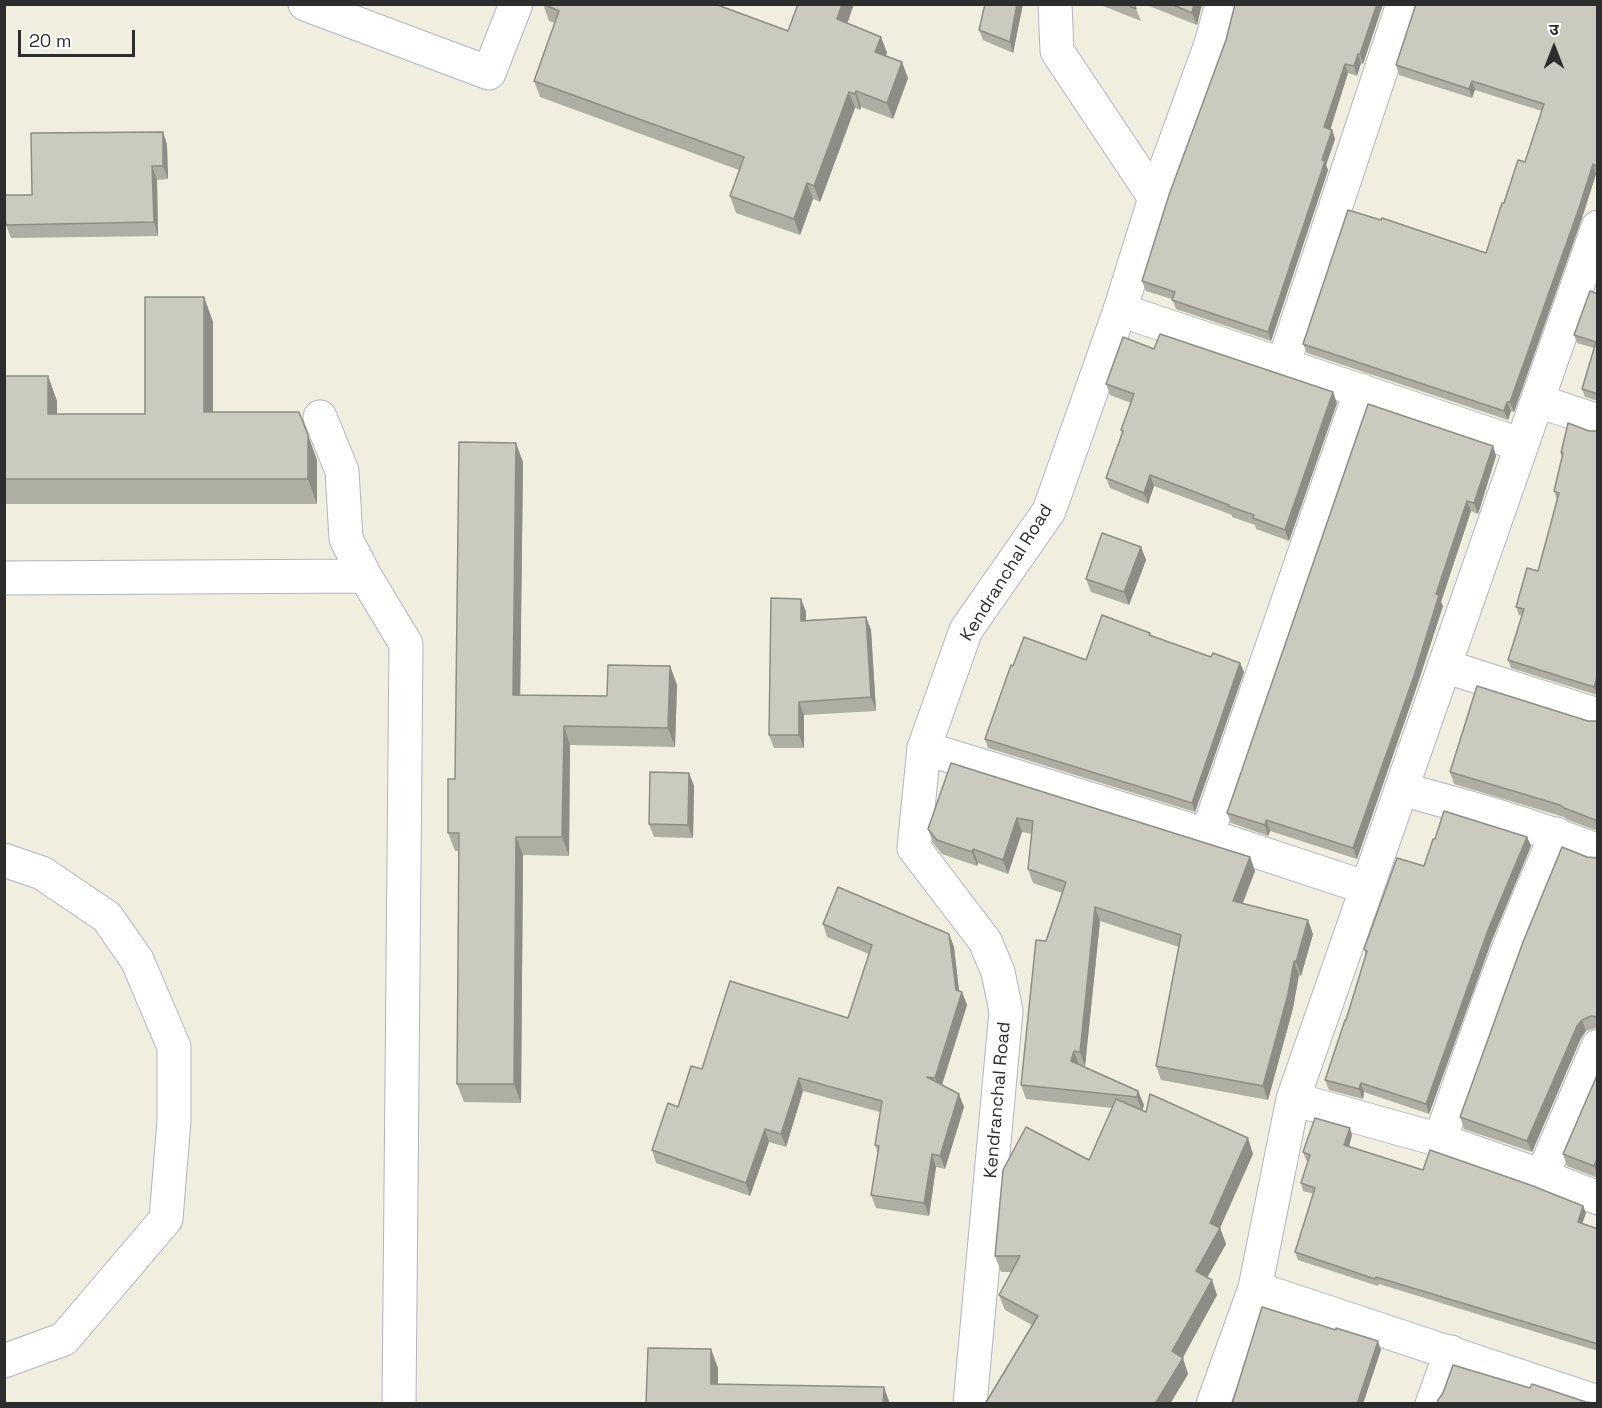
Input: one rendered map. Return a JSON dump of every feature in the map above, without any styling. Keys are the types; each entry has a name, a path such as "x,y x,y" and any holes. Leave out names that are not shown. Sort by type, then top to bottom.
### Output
{"street":[{"path":"305,4 489,73 516,4"},
{"path":"1055,4 1057,51 1155,198"},
{"name":"Kendranchal Road","path":"970,1404 1006,1011 998,972 985,941 914,848 924,748 966,630 1049,511 1120,310 1155,198 1211,44 1222,4"},
{"path":"1283,364 1403,4"},
{"path":"1213,1404 1255,1288 1293,1099 1522,445 1590,273 1598,227"},
{"path":"1120,310 1522,445"},
{"path":"1207,835 1361,390"},
{"path":"1538,401 1598,421"},
{"path":"320,417 342,471 346,538 364,576 406,644 399,1404"},
{"path":"4,578 364,576"},
{"path":"1444,666 1598,714"},
{"path":"924,748 1207,835 1366,888"},
{"path":"1401,789 1557,834 1598,851"},
{"path":"1440,1140 1498,972 1530,892 1557,834"},
{"path":"4,860 42,873 107,917 137,960 174,1047 174,1121 166,1219 64,1339 4,1361"},
{"path":"1542,1176 1598,1046"},
{"path":"1293,1099 1440,1140 1598,1198"},
{"path":"1255,1288 1598,1402"},
{"path":"1432,1404 1451,1352"}],"building":[{"path":"543,4 715,4 788,31 798,4 842,4 837,19 881,37 875,52 902,62 887,103 856,91 855,94 849,92 814,186 807,183 794,219 730,196 744,157 534,81 559,11"},
{"path":"985,4 1017,4 1010,42 979,30"},
{"path":"1171,4 1194,4 1192,13"},
{"path":"1235,4 1377,4 1354,66 1345,64 1324,127 1332,130 1322,160 1325,161 1268,332 1172,300 1175,292 1142,281 1169,195 1226,40"},
{"path":"1416,4 1598,4 1598,162 1596,166 1593,164 1510,402 1507,402 1504,411 1303,344 1348,210 1381,220 1382,218 1486,253 1518,160 1525,162 1544,104 1472,81 1469,89 1396,65"},
{"path":"163,132 163,166 152,166 154,222 6,225 4,195 32,195 31,133"},
{"path":"1590,291 1598,294 1598,394 1582,389 1596,342 1574,335"},
{"path":"145,297 204,297 204,412 299,412 308,435 308,479 4,479 4,376 48,376 48,414 145,414"},
{"path":"1160,334 1333,392 1285,530 1253,518 1254,515 1150,475 1144,493 1106,478 1134,394 1106,384 1123,337 1154,349"},
{"path":"1368,404 1493,446 1474,503 1467,501 1436,594 1439,595 1414,676 1353,848 1266,820 1265,825 1227,813"},
{"path":"1568,423 1589,431 1598,431 1598,674 1594,687 1508,660 1524,609 1516,607 1527,568 1538,571 1559,493 1554,491"},
{"path":"459,442 516,443 513,695 607,696 608,665 670,666 668,728 564,726 562,837 516,837 514,1084 457,1084 459,833 448,833 448,779 455,779"},
{"path":"1102,533 1141,547 1124,592 1086,579"},
{"path":"771,598 801,599 801,621 866,617 871,697 799,702 799,735 769,735"},
{"path":"1102,615 1211,657 1213,653 1240,663 1192,803 985,739 1011,665 1013,666 1024,637 1086,660"},
{"path":"1477,686 1588,721 1598,721 1598,821 1560,805 1450,772"},
{"path":"951,763 1250,857 1233,901 1308,920 1296,962 1294,961 1288,994 1263,1086 1156,1066 1181,935 1095,907 1080,1052 1074,1051 1071,1061 1138,1091 1137,1097 1021,1085 1036,940 1046,941 1066,882 1028,869 1033,821 1017,818 1003,860 973,849 972,852 937,840 928,829"},
{"path":"650,772 689,773 688,825 649,824"},
{"path":"1444,811 1527,837 1488,930 1426,1104 1361,1083 1359,1089 1325,1080 1367,951 1364,949 1397,858 1424,866"},
{"path":"1562,847 1587,857 1598,858 1598,1017 1591,1016 1582,1020 1577,1026 1527,1141 1460,1117 1523,942"},
{"path":"838,887 949,934 956,990 962,992 935,1078 927,1077 959,1094 940,1156 932,1154 924,1203 871,1195 879,1146 875,1145 882,1101 799,1078 781,1134 765,1129 746,1183 652,1150 668,1103 678,1107 691,1066 702,1069 730,981 848,1018 872,945 823,924"},
{"path":"1598,1073 1598,1162 1596,1161 1594,1166 1563,1154"},
{"path":"1150,1094 1248,1138 1210,1223 1220,1228 1196,1271 1212,1280 1172,1351 1183,1358 1155,1404 985,1404 1038,1316 999,1295 1020,1256 995,1256 1003,1170 1026,1127 1089,1160 1116,1099 1146,1112"},
{"path":"1315,1118 1350,1128 1344,1145 1423,1170 1430,1150 1583,1206 1578,1222 1598,1229 1598,1344 1376,1277 1375,1279 1295,1252 1315,1188 1301,1183 1310,1155 1303,1152"},
{"path":"1262,1307 1378,1341 1357,1404 1232,1404"},
{"path":"648,1348 711,1349 711,1384 884,1387 883,1404 646,1404"},
{"path":"1453,1365 1530,1388 1532,1384 1586,1402 1598,1401 1598,1404 1437,1404"}]}
